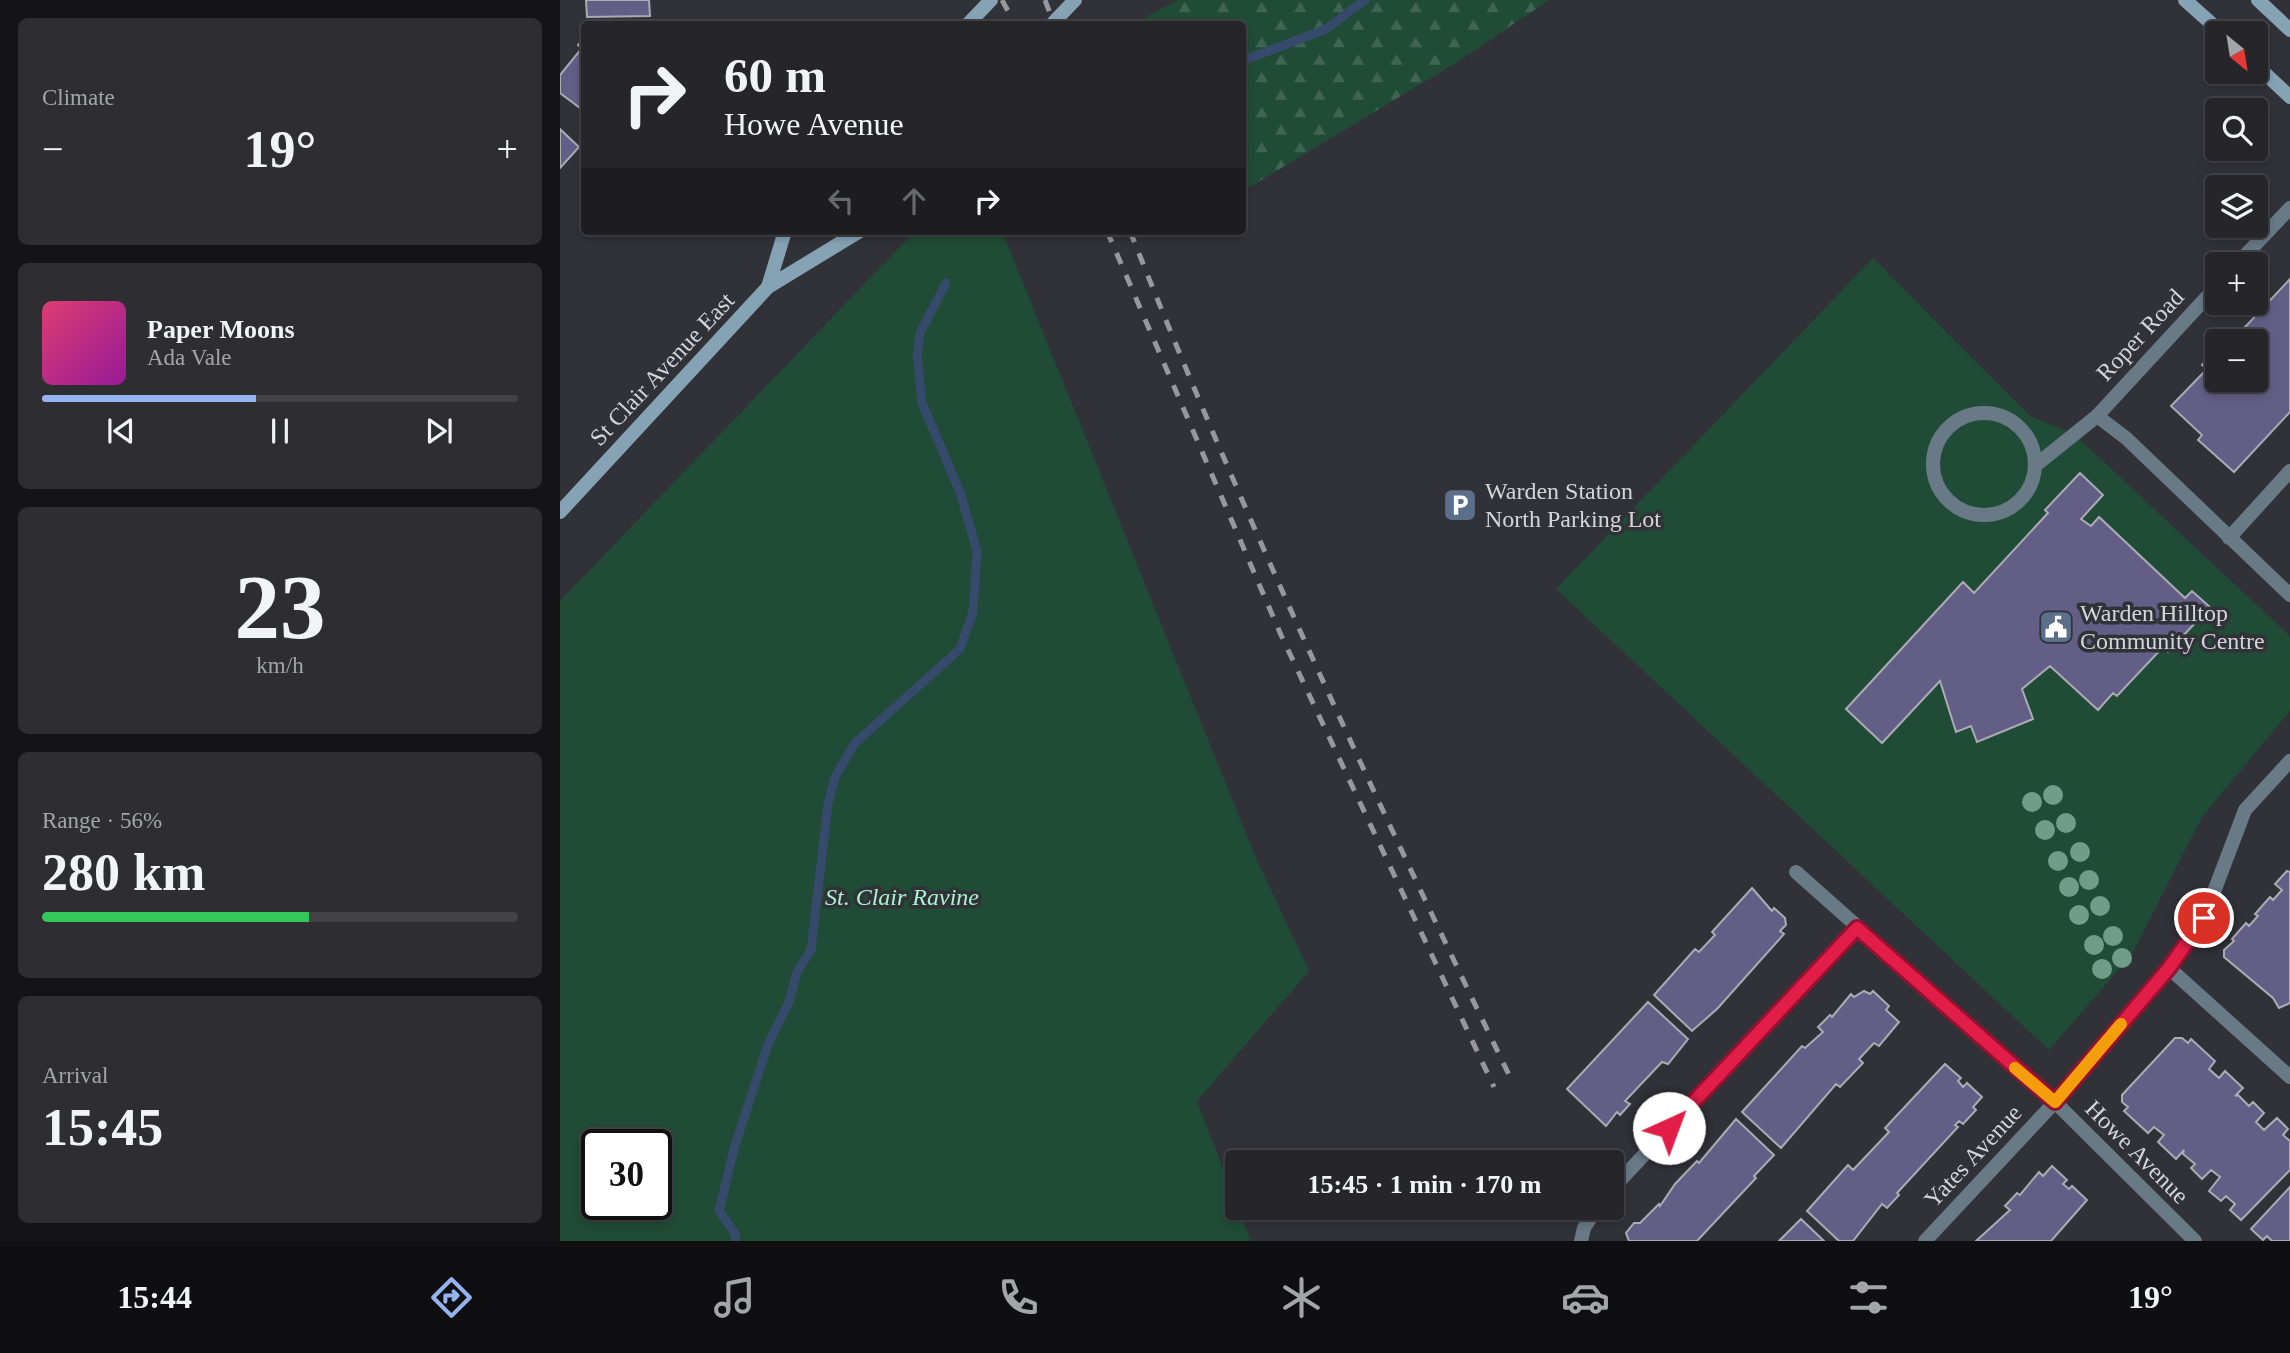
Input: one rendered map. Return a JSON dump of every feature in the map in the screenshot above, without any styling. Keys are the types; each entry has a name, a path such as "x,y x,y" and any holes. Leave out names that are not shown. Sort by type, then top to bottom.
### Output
{"main road":[{"path":"971,21 991,0"},
{"path":"1055,21 1075,0"},
{"path":"2185,0 2209,21"},
{"path":"2258,0 2290,30"},
{"path":"2268,76 2290,97"},
{"name":"St Clair Avenue East","path":"768,286 784,235"},
{"name":"St Clair Avenue East","path":"560,512 768,286 853,235"}],"street":[{"path":"2248,252 2290,208"},
{"name":"Roper Road","path":"2036,465 2096,415 2205,299"},
{"path":"1980,413 1997,414 2013,421 2026,433 2034,448 2036,465 2034,482 2025,496 2012,508 1997,515 1980,516 1964,512 1949,502 1939,489 1933,473 1933,456 1939,440 1956,422 1980,413"},
{"path":"2096,415 2126,438 2290,595"},
{"path":"2229,538 2290,471"},
{"name":"Yates Avenue","path":"1925,1241 2055,1102 2169,968 2204,918 2245,810 2290,761"},
{"name":"Howe Avenue","path":"1796,872 2055,1102 2195,1241"},
{"path":"1624,1176 1857,928"},
{"path":"2169,968 2290,1077"},
{"path":"1581,1241 1589,1220"}],"green space":[{"path":"1178,0 1549,0 1459,61 1246,189 1246,21 1139,21"},
{"name":"St. Clair Ravine","path":"911,235 1004,235 1256,858 1309,971 1197,1101 1225,1174 1225,1220 1243,1220 1251,1241 560,1241 560,601"},
{"path":"1873,258 2030,416 2074,434 2290,636 2290,711 2202,817 2132,954 2049,1050 1556,589"}],"building":[{"path":"586,0 649,0 650,16 587,17"},
{"path":"581,49 581,109 560,93 560,75"},
{"path":"560,129 579,147 560,168"},
{"path":"2290,279 2290,412 2234,472 2198,440 2202,435 2171,406 2205,371 2205,392 2268,392 2268,329 2243,329 2256,315 2268,315 2268,303"},
{"name":"Warden Hilltop Community Centre","path":"2080,473 2103,495 2081,519 2091,526 2099,517 2185,598 2192,591 2210,607 2168,652 2163,647 2117,696 2113,693 2098,710 2050,666 2022,689 2033,719 1977,742 1971,726 1956,732 1940,681 1882,743 1846,709 1963,582 1974,593 2048,513 2045,510"},
{"path":"2287,871 2290,872 2290,1003 2279,1008 2273,998 2224,957 2224,950 2246,923 2249,926 2258,916 2255,914 2270,897 2273,900 2282,890 2275,884"},
{"path":"1752,888 1772,911 1774,908 1785,918 1786,925 1780,931 1784,934 1717,1009 1692,1031 1654,995 1695,949 1699,952 1715,935 1712,932"},
{"path":"1864,991 1870,994 1873,991 1889,1006 1886,1010 1899,1022 1879,1046 1874,1043 1859,1059 1863,1063 1840,1087 1836,1084 1781,1148 1742,1112 1802,1046 1805,1048 1823,1032 1818,1027 1830,1015 1832,1017 1851,994 1854,997"},
{"path":"1648,1002 1688,1039 1668,1064 1662,1062 1625,1101 1630,1104 1620,1115 1617,1112 1606,1126 1567,1089"},
{"path":"2175,1038 2182,1038 2188,1043 2191,1039 2215,1061 2209,1069 2219,1078 2225,1071 2243,1088 2235,1096 2238,1095 2249,1106 2253,1102 2264,1113 2256,1122 2264,1130 2277,1118 2288,1129 2283,1135 2290,1141 2290,1170 2241,1220 2230,1210 2235,1204 2226,1196 2221,1201 2209,1191 2220,1177 2211,1170 2202,1179 2191,1168 2195,1164 2183,1154 2184,1150 2176,1159 2158,1142 2164,1135 2154,1127 2148,1133 2124,1111 2128,1107 2122,1102 2122,1095"},
{"path":"1945,1064 1961,1078 1958,1081 1963,1087 1967,1083 1982,1097 1973,1107 1976,1110 1963,1124 1959,1121 1955,1125 1958,1127 1897,1193 1899,1195 1887,1208 1882,1204 1853,1241 1839,1241 1807,1211 1848,1165 1853,1170 1889,1132 1885,1128"},
{"path":"1736,1119 1774,1155 1754,1176 1756,1178 1697,1241 1629,1241 1626,1233 1634,1223 1640,1223 1659,1204 1660,1206 1675,1184 1697,1161 1699,1163"},
{"path":"2052,1166 2067,1180 2063,1184 2069,1189 2072,1186 2087,1200 2051,1241 1976,1241 2010,1210 2005,1206 2017,1193 2020,1195 2039,1172 2043,1176"},
{"path":"2290,1187 2290,1241 2272,1241 2267,1236 2263,1240 2251,1229"},
{"path":"1801,1219 1824,1241 1779,1241"}],"waterway":[{"path":"1246,59 1326,29 1365,0"},
{"path":"735,1241 736,1235 719,1211 735,1145 769,1042 789,1002 797,972 811,950 828,804 835,777 855,743 960,649 973,612 977,551 960,492 922,403 917,355 920,333 946,283"}],"railway":[{"path":"1002,0 1013,21"},
{"path":"1045,0 1053,21"},
{"path":"1109,235 1281,635 1494,1087"},
{"path":"1132,235 1265,552 1511,1079"}],"slow traffic":[{"path":"2015,1068 2055,1102 2121,1024"}],"place":[{"name":"Warden Station North Parking Lot","path":"1460,505"},
{"name":"Warden Hilltop Community Centre","path":"2056,627"}],"route":[{"path":"1669,1128 1857,928 2055,1102 2169,968 2204,918"}]}
